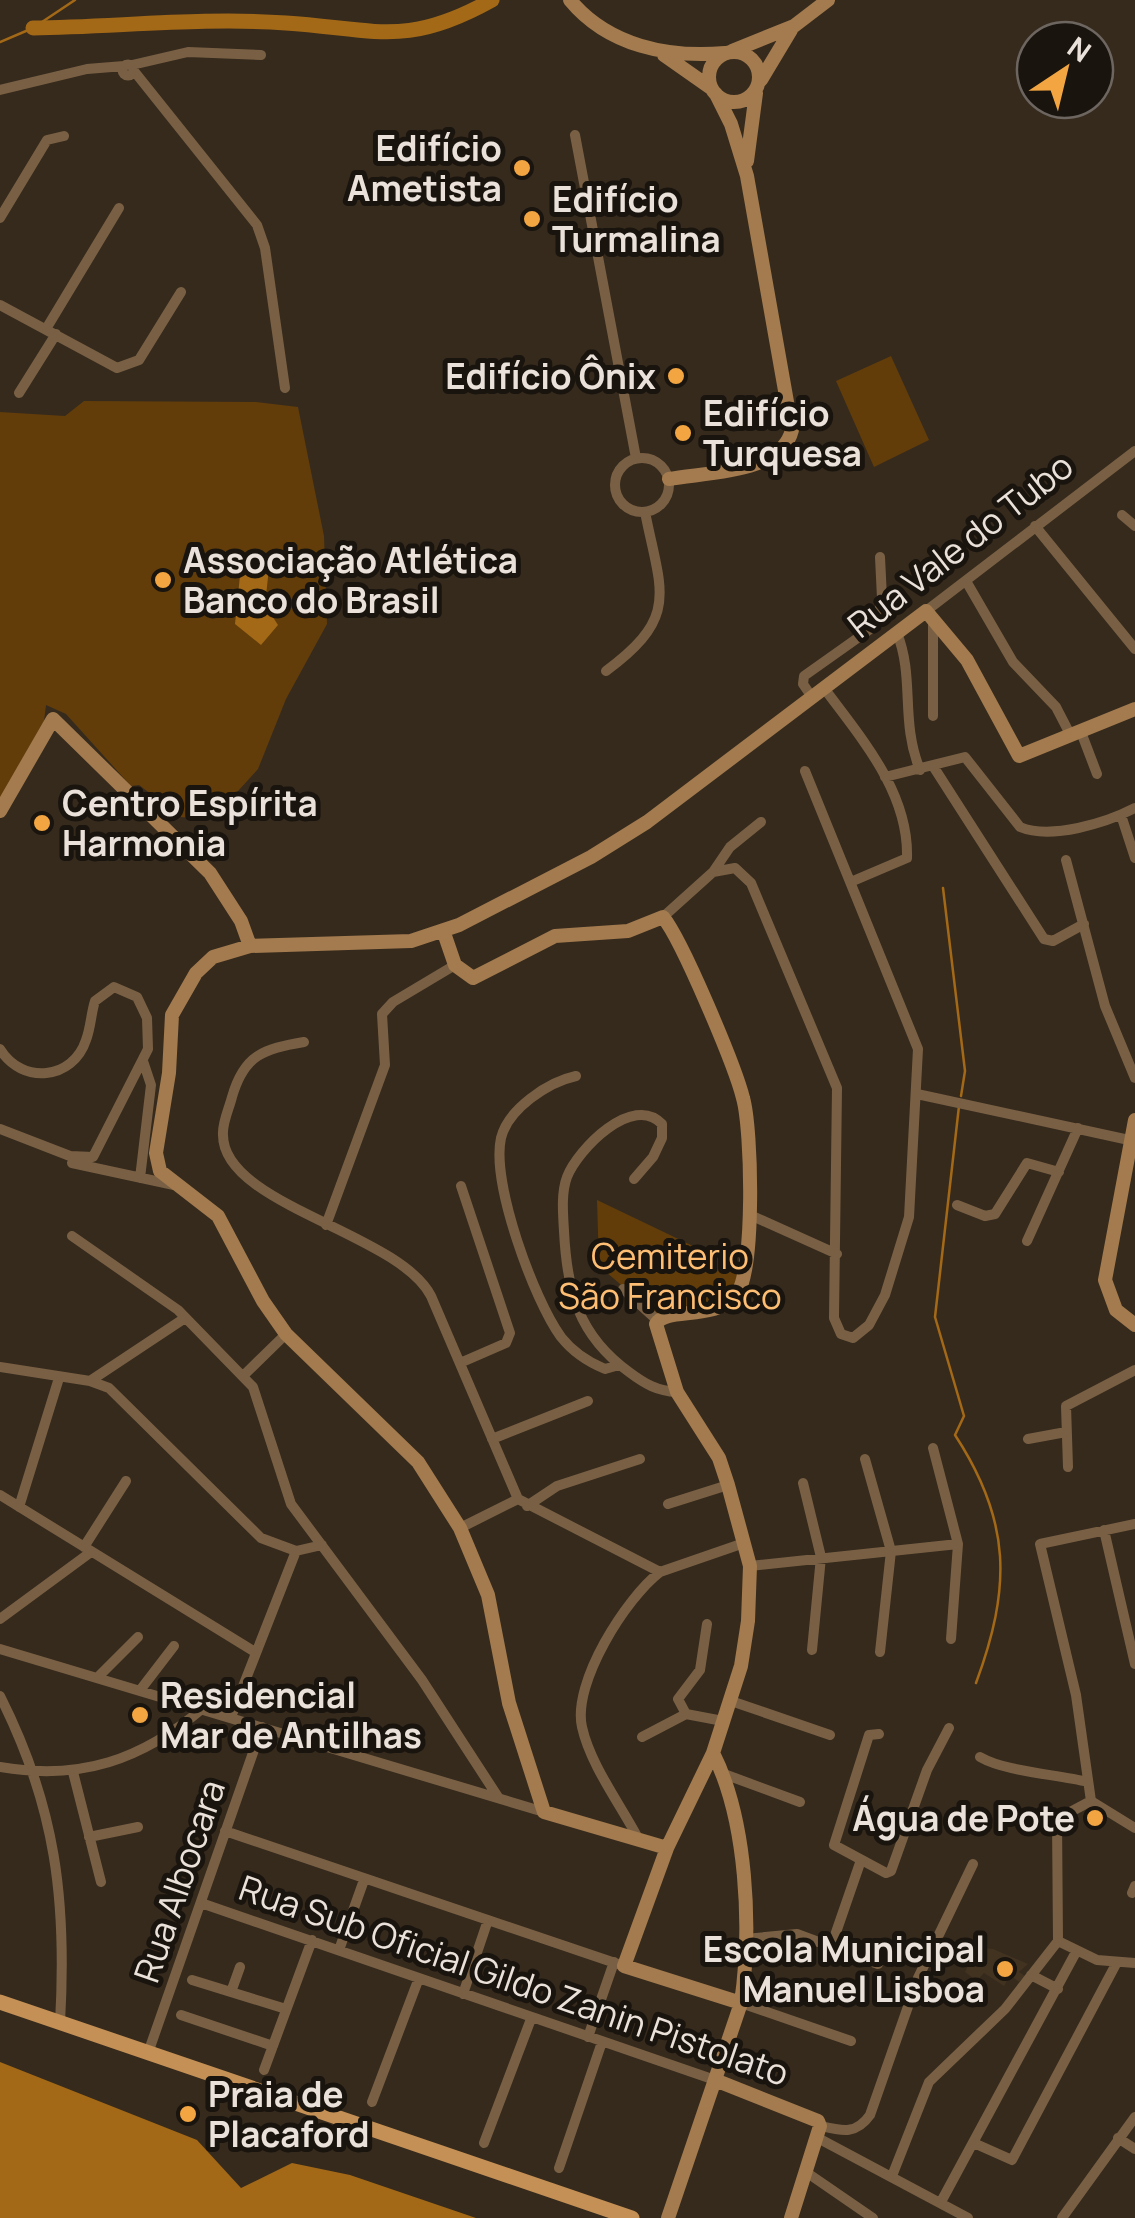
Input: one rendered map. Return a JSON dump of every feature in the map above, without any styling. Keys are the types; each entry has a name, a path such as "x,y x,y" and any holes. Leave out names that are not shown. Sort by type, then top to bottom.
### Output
{"main road":[{"path":"570,0 601,29 654,50 728,101 742,101 758,86 794,26"},
{"path":"669,479 767,461 790,438 792,422 747,176 731,124 714,92 710,68 727,52 794,26 828,0"},
{"path":"654,50 727,52 754,60 758,86 749,124 747,176"},
{"path":"929,618 967,660 1016,752 1024,756 1135,709"},
{"name":"Rua Vale do Tubo","path":"250,946 446,937 620,841 897,633 929,618"},
{"path":"0,811 24,784 53,720 204,866 241,921 250,946 204,964 172,1015 169,1073 156,1153 160,1171 218,1216 262,1301 286,1334 418,1462 460,1528 488,1596 509,1703 544,1812 667,1848"},
{"path":"446,937 455,965 466,976 480,977 555,936 628,932 663,917 743,1096 749,1130 748,1255 738,1292 710,1312 657,1320 676,1386 709,1430 728,1486 750,1566 748,1621 731,1701 713,1753 667,1848 619,1964 741,2002"},
{"path":"1135,1120 1105,1280 1116,1310 1135,1325"},
{"path":"668,2218 741,2002 746,1939 740,1838 724,1774 713,1753"},
{"path":"0,2002 632,2218"},
{"name":"Rua Sub Oficial Gildo Zanin Pistolato","path":"716,2080 807,2115 818,2132"},
{"path":"791,2218 818,2132"}],"street":[{"path":"0,90 107,67 128,70 188,52 261,55"},
{"path":"128,70 148,88 242,204 262,236 286,388"},
{"path":"574,135 636,458"},
{"path":"0,218 46,140 64,136"},
{"path":"19,393 119,208"},
{"path":"0,305 109,366 134,365 181,292"},
{"name":"Rua Vale do Tubo","path":"929,618 966,580 1135,451"},
{"path":"636,458 656,462 669,479 667,497 645,512 627,508 616,494 620,468 636,458"},
{"path":"606,670 646,639 660,610 645,512"},
{"path":"1122,515 1135,526"},
{"path":"1035,526 1135,648"},
{"path":"853,880 907,858 900,806 885,777 818,693 803,684 804,676 876,625 882,598 880,557"},
{"path":"966,580 1012,662 1056,707 1097,774"},
{"path":"929,618 933,716"},
{"path":"897,633 906,668 906,727 926,768 978,830 1016,899 1044,938 1053,942 1084,924"},
{"path":"885,777 965,757 1020,827 1032,831 1049,832 1135,808"},
{"path":"714,872 735,868 751,883 837,1088 838,1254 834,1318 841,1334 853,1338 869,1324 884,1294 909,1217 917,1040 805,771"},
{"path":"1121,815 1135,858"},
{"path":"663,917 714,872 730,847 762,822"},
{"path":"1066,860 1119,1059 1135,1078"},
{"path":"326,1225 385,1066 382,1014 394,1002 455,965"},
{"path":"0,1050 24,1071 50,1074 62,1070 86,1040 100,994 122,987 137,996 150,1036 143,1062 93,1157 70,1156 0,1129"},
{"path":"304,1042 262,1050 244,1064 222,1135 230,1158 299,1212 390,1254 414,1271 424,1283 522,1503 660,1572"},
{"path":"140,1178 151,1085 143,1062"},
{"path":"576,1076 556,1082 510,1118 502,1136 499,1167 517,1231 554,1326 588,1360 605,1369 619,1365"},
{"path":"917,1094 1130,1140"},
{"path":"634,1180 662,1138 662,1124 652,1116 626,1118 604,1133 572,1168 564,1187 566,1268 572,1302 586,1329 619,1365 646,1384 676,1386"},
{"path":"1027,1241 1078,1128"},
{"path":"0,1138 55,1159 174,1185"},
{"path":"958,1205 985,1216 994,1214 1026,1163 1058,1172"},
{"path":"460,1363 506,1343 510,1336 461,1186"},
{"path":"748,1214 838,1254"},
{"path":"72,1236 186,1318 244,1376 259,1400 284,1490 422,1680 498,1798"},
{"path":"623,1289 657,1320"},
{"path":"90,1381 186,1318"},
{"path":"244,1376 286,1334"},
{"path":"0,1367 90,1381 117,1395 261,1538 296,1551 322,1545"},
{"path":"1068,1467 1064,1410 1069,1402 1135,1370"},
{"path":"19,1507 59,1378"},
{"path":"492,1438 588,1401"},
{"path":"1028,1438 1066,1432"},
{"path":"933,1448 958,1544 951,1639"},
{"path":"460,1528 557,1486 640,1459"},
{"path":"865,1459 891,1551 880,1652"},
{"path":"0,1620 88,1549 126,1481"},
{"path":"802,1483 821,1557 812,1650"},
{"path":"668,1504 728,1486"},
{"path":"0,1495 256,1652"},
{"path":"1135,1524 1040,1544 1076,1695 1091,1801 1135,1828"},
{"path":"1104,1530 1135,1664"},
{"path":"638,1838 591,1750 581,1718 616,1621 632,1597 660,1572 744,1543"},
{"path":"750,1566 958,1544"},
{"path":"231,1716 296,1551"},
{"path":"686,1714 678,1699 700,1670 707,1624"},
{"path":"99,1676 138,1637"},
{"path":"141,1689 174,1646"},
{"path":"0,1649 544,1812"},
{"path":"0,1696 34,1772 59,1867 63,1906 60,2022"},
{"path":"731,1701 830,1735"},
{"path":"0,1767 34,1772 103,1768 174,1733 204,1708"},
{"path":"642,1737 686,1714 723,1721"},
{"name":"Rua Albocara","path":"148,2053 262,1726"},
{"path":"880,1734 870,1733 834,1846 860,1863 886,1873 892,1870 927,1770 949,1728"},
{"path":"980,1757 1004,1769 1038,1769 1088,1782"},
{"path":"73,1772 101,1882"},
{"path":"724,1774 800,1802"},
{"path":"892,2176 930,2082 996,2019 1058,1941 1057,1819 1091,1801"},
{"path":"89,1837 138,1827"},
{"path":"225,1831 619,1964 588,2037"},
{"path":"832,1944 860,1863"},
{"name":"Rua Sub Oficial Gildo Zanin Pistolato","path":"818,2132 848,2132 861,2127 870,2116 918,1978 973,1864"},
{"path":"339,1950 364,1880"},
{"name":"Rua Sub Oficial Gildo Zanin Pistolato","path":"201,1902 716,2080"},
{"path":"464,1994 488,1920"},
{"path":"746,1939 797,1934 878,1964"},
{"path":"264,2070 312,1940"},
{"path":"1058,1941 1076,1952 1116,1964 1135,1963"},
{"path":"944,2218 976,2144 1076,1952"},
{"path":"976,2144 1012,2160 1116,1964"},
{"path":"231,1992 240,1967"},
{"path":"1032,1975 1058,1989"},
{"path":"372,2102 419,1978"},
{"path":"192,1980 286,2009"},
{"path":"741,2002 851,2041"},
{"path":"181,2015 273,2046"},
{"path":"484,2144 532,2019"},
{"path":"559,2168 602,2042"},
{"path":"1062,2218 1135,2118"},
{"path":"818,2132 968,2218"},
{"path":"1118,2138 1135,2149"},
{"path":"806,2172 873,2218"}],"shaded area":[{"path":"241,566 269,568 265,605 278,625 261,645 235,624"},
{"path":"979,1941 984,1944 981,1955 985,1948 993,1949 1028,1964 1019,1972 1025,1976 1019,1982 1010,1975 1004,1986 984,1973 977,1981 965,1972"},
{"path":"0,2062 197,2140 241,2188 292,2163 350,2175 476,2218 0,2218"}],"green space":[{"path":"891,356 929,440 874,467 836,381"},
{"name":"Associação Atlética Banco do Brasil","path":"84,401 256,402 298,407 324,536 327,624 286,699 258,769 229,801 200,819 181,817 139,785 131,786 66,714 46,705 44,721 0,799 0,412 65,416"},
{"name":"Cemiterio São Francisco","path":"597,1200 741,1269 732,1294 688,1313 654,1313 599,1266"}],"waterway":[{"path":"0,42 33,28 75,0"},
{"path":"33,28 223,21 391,32 436,25 492,0"},
{"path":"943,888 965,1071 961,1096"},
{"path":"959,1106 935,1317 964,1416 955,1435 987,1497 1000,1556 996,1616 976,1683"}],"place":[{"name":"Edifício Ametista","path":"522,168"},
{"name":"Edifício Turmalina","path":"532,219"},
{"name":"Edifício Ônix","path":"676,376"},
{"name":"Edifício Turquesa","path":"683,433"},
{"name":"Associação Atlética Banco do Brasil","path":"163,580"},
{"name":"Centro Espírita Harmonia","path":"42,823"},
{"name":"Residencial Mar de Antilhas","path":"140,1715"},
{"name":"Água de Pote","path":"1095,1818"},
{"name":"Escola Municipal Manuel Lisboa","path":"1005,1969"},
{"name":"Praia de Placaford","path":"188,2114"}]}
